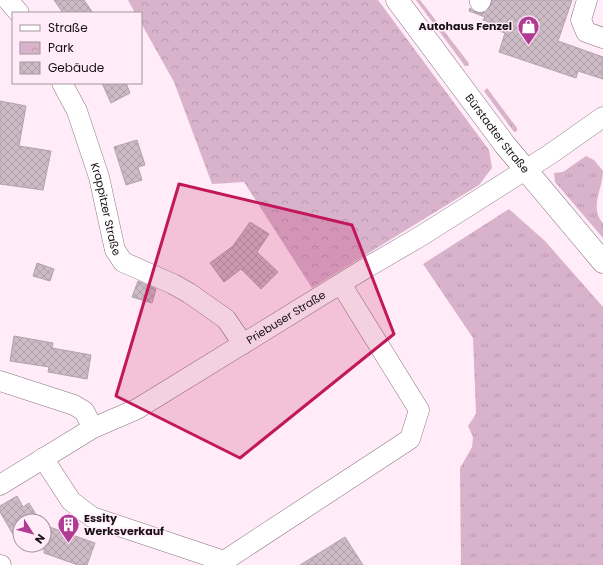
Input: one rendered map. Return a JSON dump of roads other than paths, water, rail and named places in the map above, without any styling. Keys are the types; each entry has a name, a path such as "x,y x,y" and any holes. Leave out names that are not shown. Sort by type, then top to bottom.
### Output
{"main road":[{"name":"Bürstadter Straße","path":"397,0 526,170 603,262"}],"street":[{"path":"8,0 18,12"},
{"path":"587,0 581,20 586,32 603,38"},
{"name":"Krappitzer Straße","path":"63,84 77,111 99,177 115,250 123,262 173,284 189,293 226,319 243,344"},
{"name":"Priebuser Straße","path":"0,485 94,428 137,409 421,236 526,170 603,117"},
{"path":"43,458 70,501 92,517 224,561 410,439 419,410 341,284"},
{"path":"0,381 74,405 84,410 94,428"}],"place":[{"name":"Autohaus Fenzel","path":"528,46"},
{"name":"Essity Werksverkauf","path":"69,544"}]}
